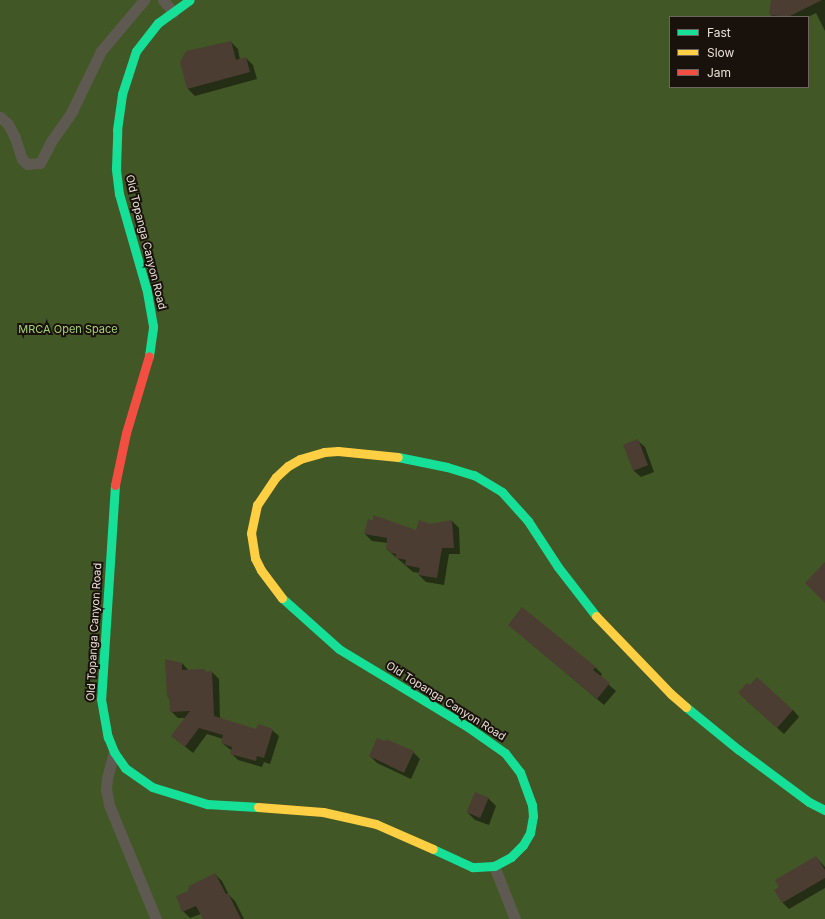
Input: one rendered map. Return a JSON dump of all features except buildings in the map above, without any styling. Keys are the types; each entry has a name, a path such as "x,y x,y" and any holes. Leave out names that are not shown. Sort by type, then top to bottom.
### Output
{"main road":[{"name":"Old Topanga Canyon Road","path":"190,0 173,12 147,35 131,62 122,94 116,130 116,168 119,194 146,288 153,326 152,343 147,367 126,433 117,472 113,500 101,699 108,737 114,752 125,768 152,787 207,804 323,812 376,824 472,867 494,866 511,857 523,844 530,833 533,816 530,794 520,772 505,753 468,727 339,649 284,600 261,570 255,558 250,533 257,505 276,477 288,466 300,459 324,452 338,450 387,455 448,467 474,475 489,483 515,504 590,610 671,694 739,750 809,802 825,810"}],"lane":[{"path":"0,117 8,124 15,138 22,159 27,164 40,163 50,143 72,111 101,51 144,0"},
{"path":"163,0 173,12"},
{"path":"114,752 107,779 106,789 108,804 156,919"},
{"path":"494,866 515,919"}],"green space":[{"name":"MRCA Open Space","path":"0,0 825,0 825,919 0,919"}],"traffic: fast":[{"path":"149,356 153,326 146,288 119,194 116,168 117,130 122,94 136,51 158,23 190,0"},
{"path":"398,457 447,467 474,475 502,492 528,521 558,567 596,616"},
{"path":"115,485 101,699 108,737 114,752 125,768 152,787 207,804 258,807"},
{"path":"282,598 339,649 468,727 505,753 520,772 532,805 533,816 530,833 523,845 511,857 494,866 472,867 433,849"},
{"path":"686,707 739,750 809,802 825,810"}],"traffic: slow":[{"path":"282,598 261,570 255,558 251,533 257,505 276,477 288,466 300,459 324,452 338,451 398,457"},
{"path":"596,616 671,694 686,707"},
{"path":"258,807 323,812 376,824 433,849"}],"traffic: jam":[{"path":"115,485 126,433 149,356"}]}
